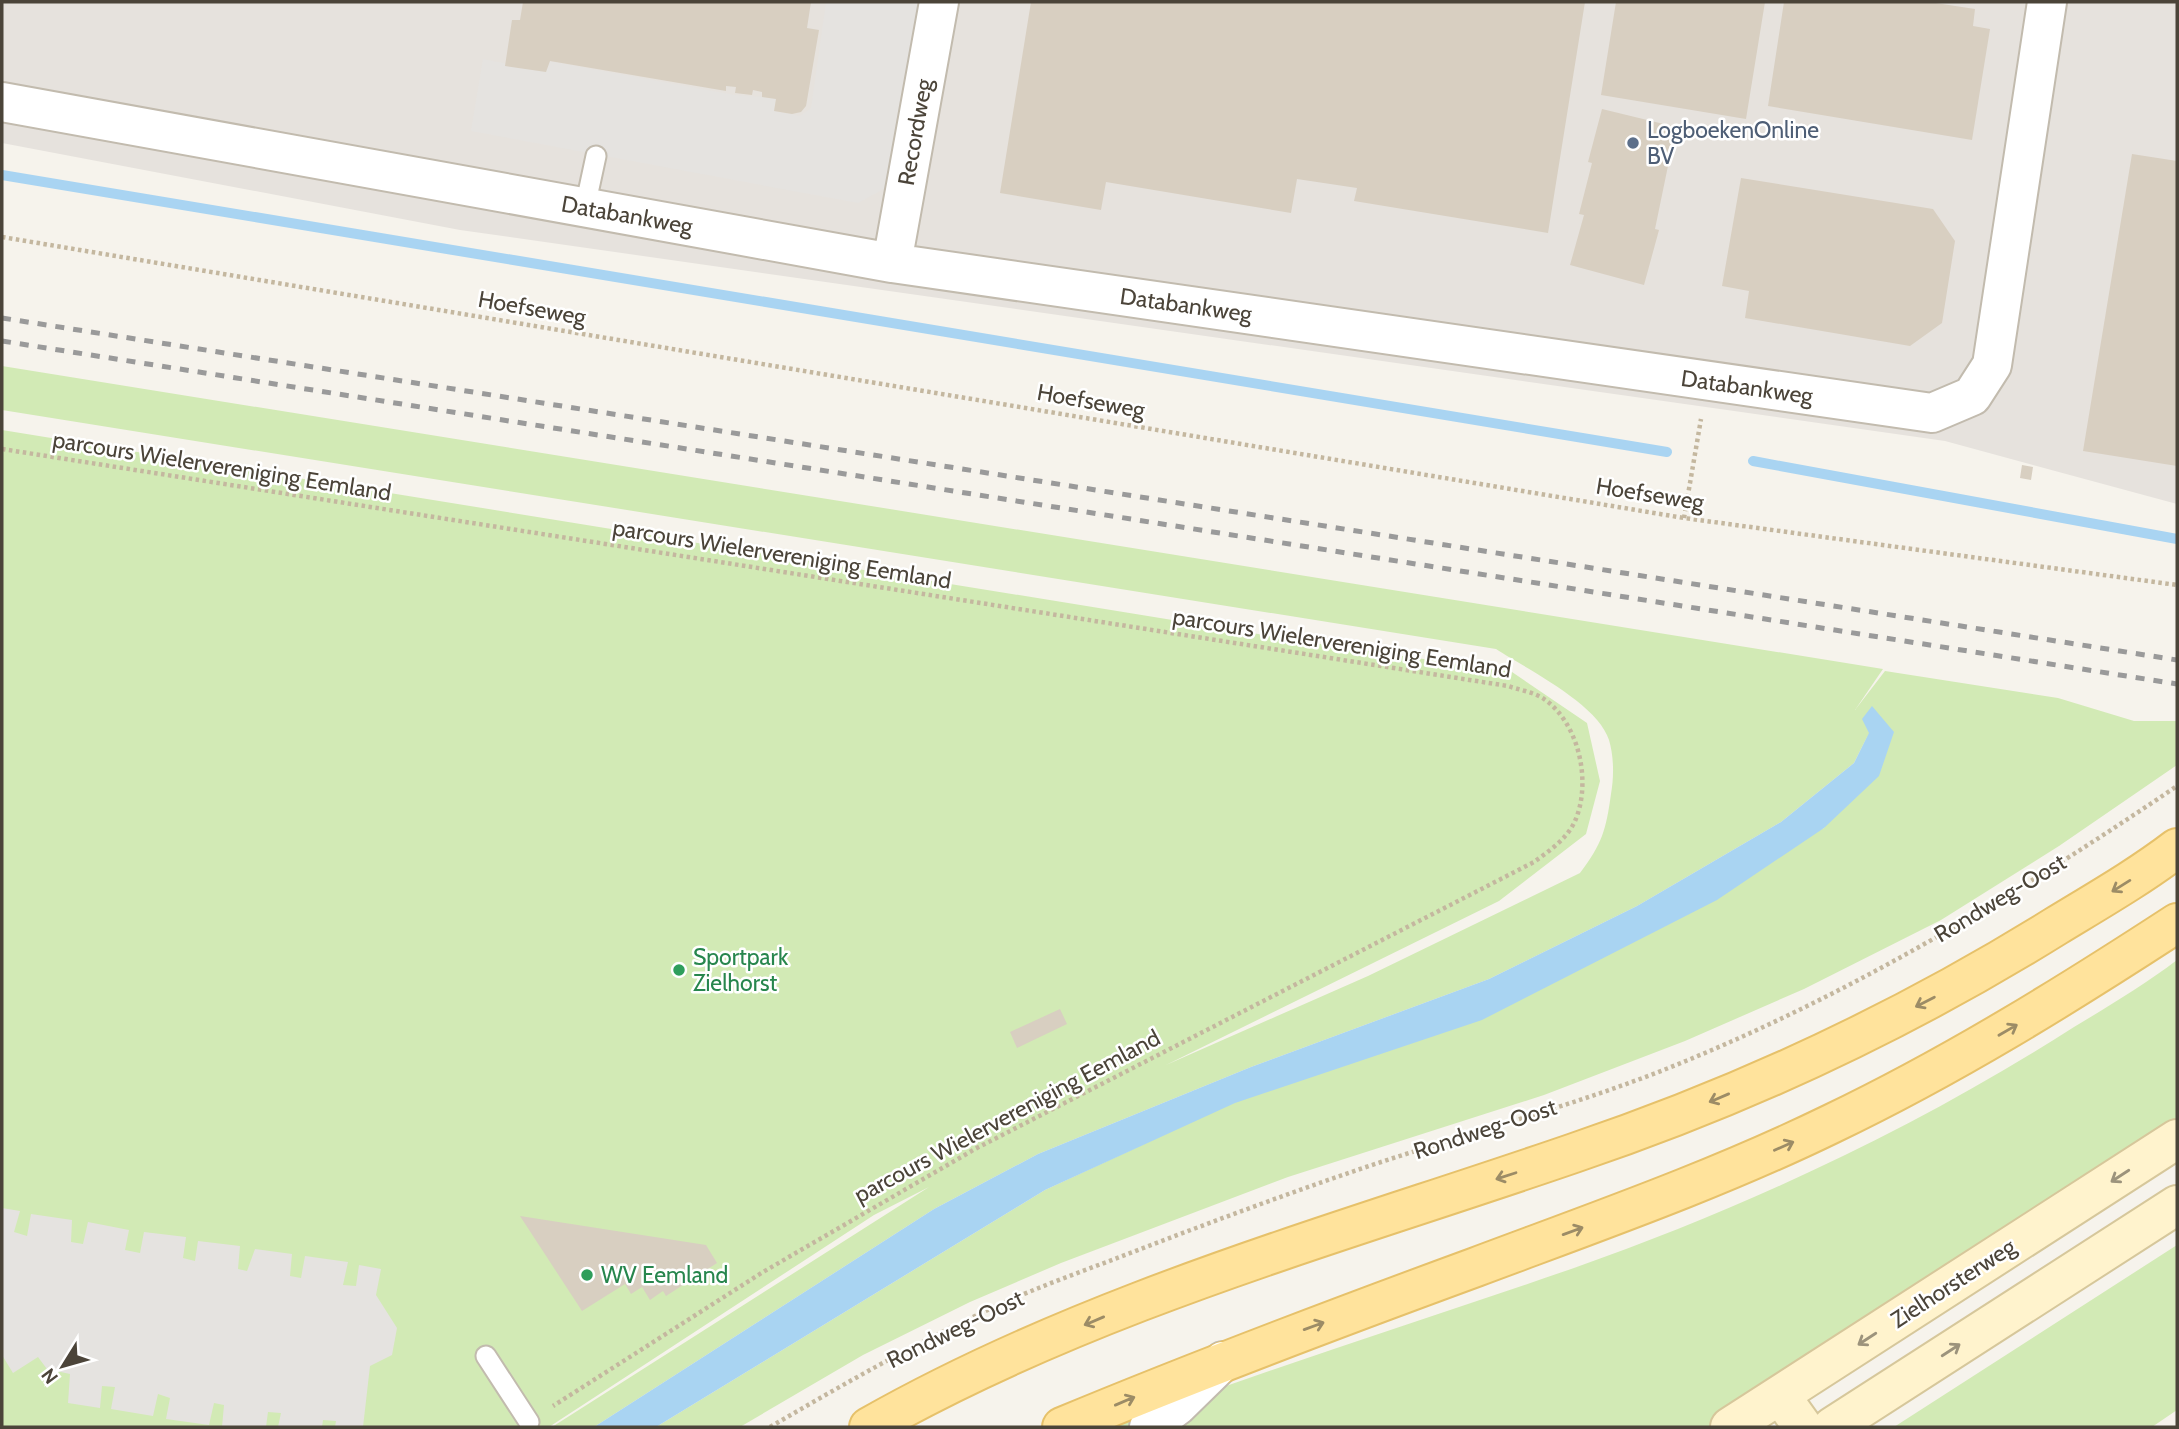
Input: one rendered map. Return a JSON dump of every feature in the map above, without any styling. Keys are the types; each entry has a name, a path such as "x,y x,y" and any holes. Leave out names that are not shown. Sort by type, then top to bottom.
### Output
{"main road":[{"name":"Rondweg-Oost","path":"869,1427 994,1363 1156,1294 1577,1152 1696,1108 1824,1053 1983,972 2148,870 2177,848"},
{"path":"1062,1427 1223,1361 1710,1179 1829,1126 1931,1074 2045,1008 2177,923"},
{"name":"Zielhorsterweg","path":"1730,1427 2177,1139"},
{"path":"1832,1427 2177,1205"},
{"path":"1780,1395 1803,1427"}],"street":[{"name":"Recordweg","path":"892,263 939,2"},
{"name":"Databankweg","path":"2,102 892,263 1932,413 1972,396 1992,365 2047,2"},
{"path":"1149,1427 1178,1405 1223,1361"}],"lane":[{"path":"585,207 596,156"},
{"path":"486,1356 529,1422"}],"path":[{"name":"Hoefseweg","path":"2,237 1684,518 2177,585"},
{"path":"1684,518 1707,381"},
{"name":"parcours Wielervereniging Eemland","path":"2,449 1508,686 1544,699 1566,725 1579,748 1582,797 1575,822 1558,844 1534,862 975,1149 763,1272 529,1422"},
{"name":"Rondweg-Oost","path":"770,1427 901,1353 978,1314 1069,1276 1214,1220 1664,1069 1770,1023 1884,966 1963,922 2089,846 2177,786"}],"shaded area":[{"path":"2,2 2177,2 2177,504 1945,441 460,230 2,143"},
{"path":"826,2 919,2 889,186 858,203 471,131 483,59 546,72 548,61 735,95 776,99 774,111 800,116 811,108"},
{"path":"2,1208 20,1211 14,1232 27,1236 31,1214 72,1220 71,1242 83,1244 88,1222 129,1230 125,1250 140,1253 144,1232 186,1237 183,1258 195,1261 198,1241 240,1246 238,1269 247,1271 255,1249 292,1254 290,1276 301,1278 305,1256 348,1262 343,1285 356,1286 359,1265 381,1269 376,1295 397,1328 392,1355 370,1366 363,1427 335,1427 336,1421 323,1420 322,1427 278,1427 281,1413 268,1412 266,1427 222,1427 224,1405 214,1403 209,1425 166,1419 170,1398 158,1394 153,1416 111,1409 115,1387 102,1386 100,1408 68,1403 70,1374 47,1369 38,1357 13,1373 2,1355"}],"green space":[{"name":"Sportpark Zielhorst","path":"2,366 1883,669 1855,710 1885,671 2058,698 2134,721 2177,721 2177,765 2059,846 1941,920 1804,989 1685,1041 1544,1095 1288,1177 1061,1263 970,1302 863,1355 740,1427 656,1427 1045,1190 1824,828 1869,733 1854,763 1781,822 1637,906 1489,979 1251,1067 1038,1154 934,1209 594,1427 552,1427 929,1187 874,1215 549,1427 2,1427 2,430 1314,643 1512,672 1587,723 1600,781 1586,834 1499,901 1166,1065 1368,976 1580,873 1605,827 1613,774 1609,740 1591,713 1560,688 1496,649 2,410"},
{"path":"2177,960 2177,1121 1711,1427 1115,1427 1286,1365 1574,1268 1768,1191 1955,1098 2015,1064"},
{"path":"2177,1245 2177,1410 2152,1427 1894,1427"}],"water":[{"path":"1872,706 1894,732 1879,776 1824,828 1717,900 1482,1020 1235,1103 1045,1190 656,1427 594,1427 934,1209 1038,1154 1251,1067 1489,979 1637,906 1781,822 1854,763 1869,733 1862,719"}],"building":[{"path":"523,2 811,2 807,28 819,30 806,106 801,112 792,114 774,111 776,99 762,97 762,92 753,90 752,95 735,93 736,87 726,86 726,91 550,61 546,72 505,66 512,20 520,20"},
{"path":"1031,2 1585,2 1548,233 1354,201 1357,188 1297,179 1291,213 1106,182 1101,210 1000,193"},
{"path":"1616,2 1765,2 1746,119 1601,95"},
{"path":"1784,2 1929,2 1975,9 1973,26 1990,29 1972,140 1768,106"},
{"path":"1602,109 1676,127 1655,229 1659,230 1644,285 1570,265 1584,215 1579,214 1592,163 1588,162"},
{"path":"2132,154 2177,161 2177,466 2083,451"},
{"path":"1741,178 1933,209 1955,241 1942,323 1910,346 1745,318 1749,291 1722,286"},
{"path":"2022,465 2033,467 2031,480 2020,478"},
{"path":"1060,1009 1067,1024 1017,1048 1010,1032"},
{"path":"520,1216 706,1245 717,1263 666,1296 663,1291 650,1300 642,1287 631,1294 625,1284 582,1311"}],"waterway":[{"path":"2,175 1667,452"},
{"path":"1753,461 2177,539"}],"railway":[{"path":"2,318 2177,660"},
{"path":"2,341 2177,684"}],"place":[{"name":"LogboekenOnline BV","path":"1633,143"},
{"name":"Sportpark Zielhorst","path":"679,970"},
{"name":"WV Eemland","path":"587,1275"}]}
